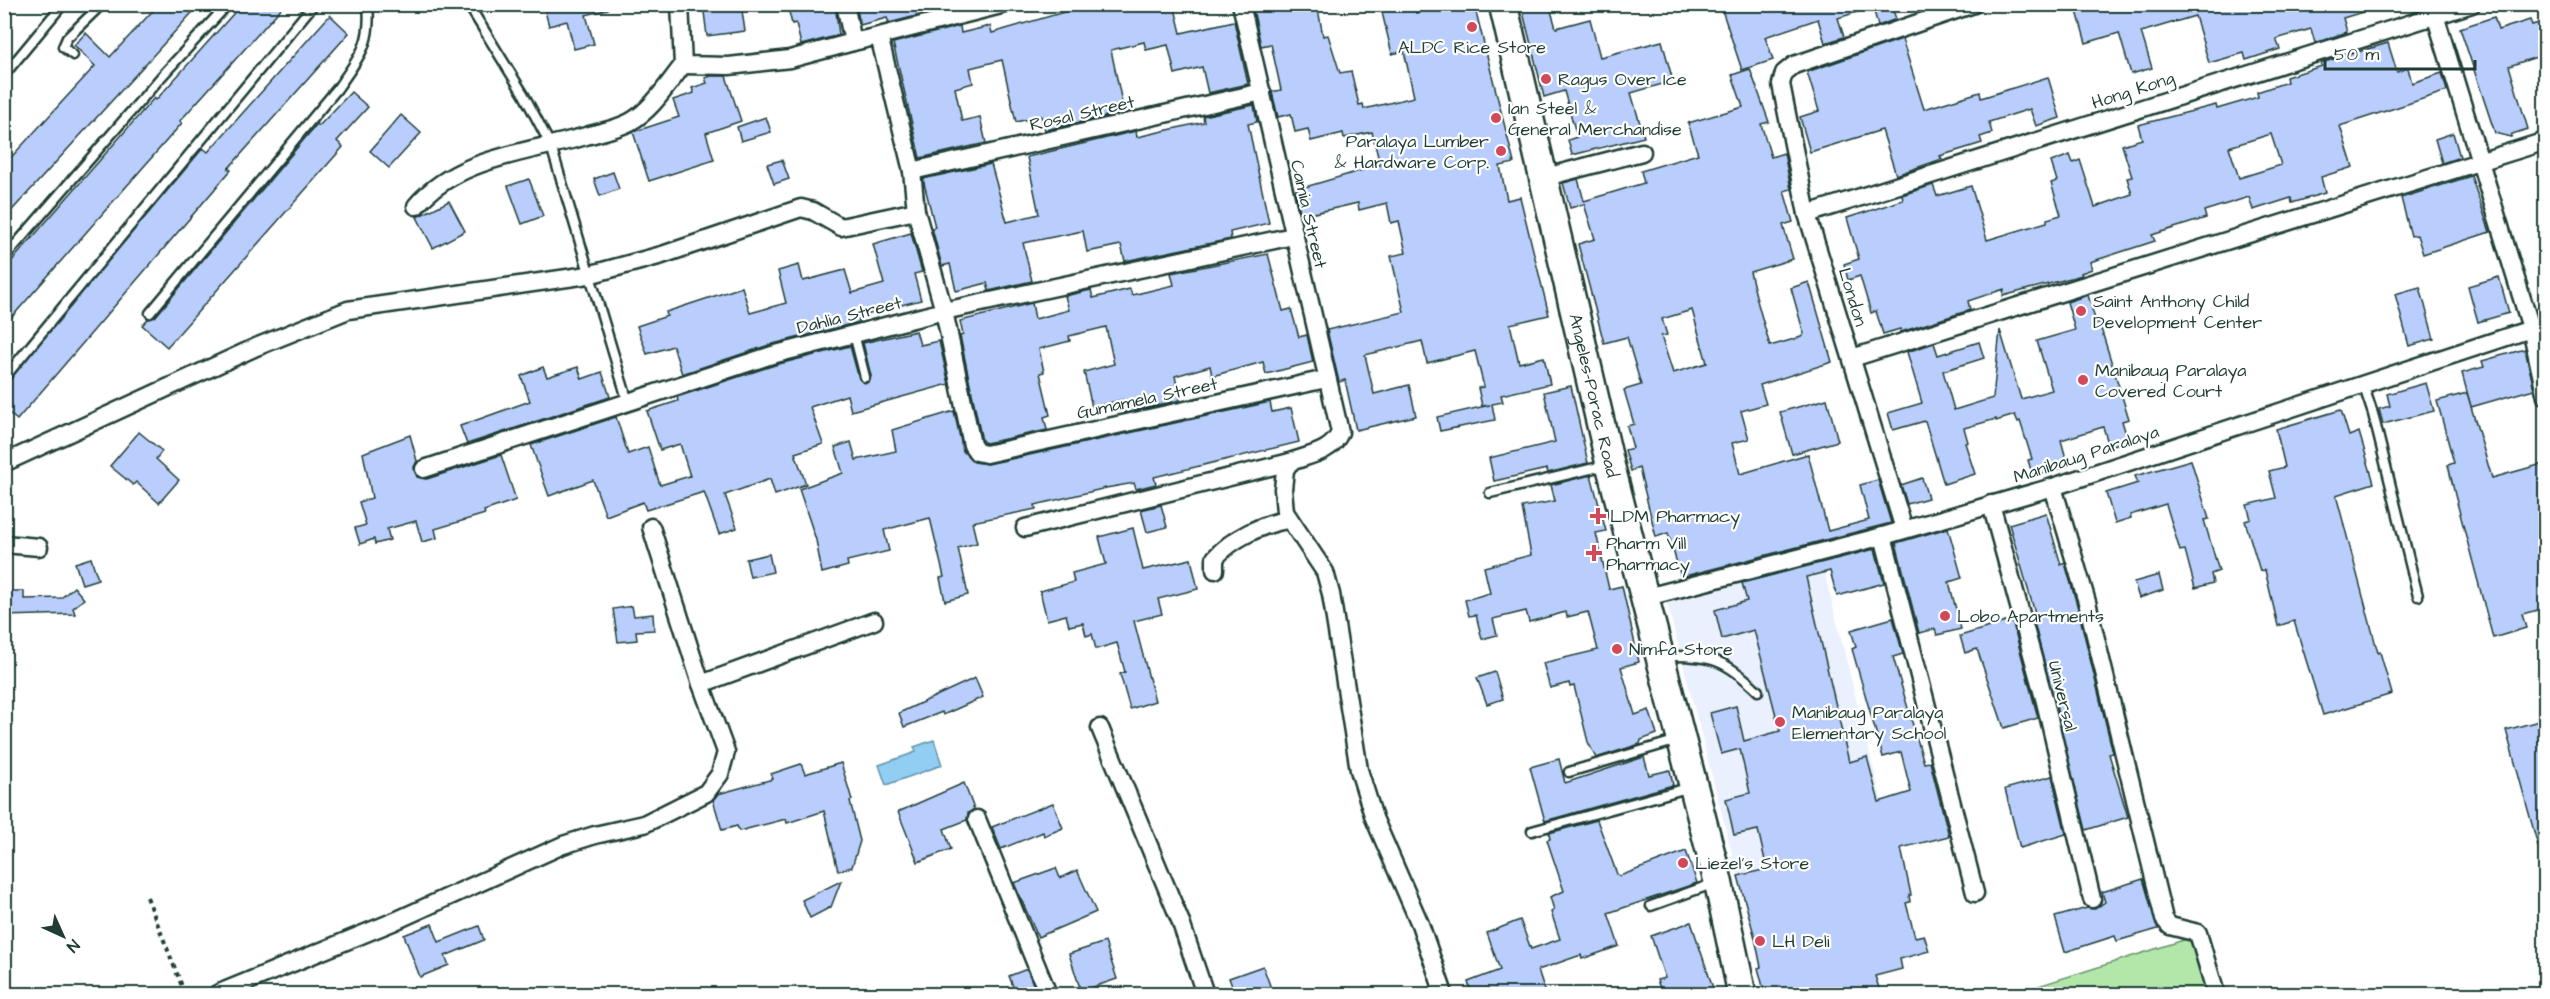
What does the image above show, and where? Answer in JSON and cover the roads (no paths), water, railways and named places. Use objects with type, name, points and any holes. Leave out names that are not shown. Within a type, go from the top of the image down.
[{"type":"main road","name":"Angeles-Porac Road","points":[[1503,4],[1610,464],[1647,597],[1718,881],[1742,994]]},
{"type":"street","points":[[416,206],[430,190],[473,165],[551,146],[630,122],[649,107],[683,65],[680,4]]},
{"type":"street","points":[[845,4],[853,42]]},
{"type":"street","points":[[683,65],[729,66],[790,58],[1005,4]]},
{"type":"street","name":"Camia Street","points":[[1241,4],[1326,380],[1340,432],[1336,442],[1328,448],[1290,462]]},
{"type":"street","points":[[1924,12],[1974,4]]},
{"type":"street","name":"Hong Kong","points":[[1807,214],[2433,9],[2472,4]]},
{"type":"street","points":[[2433,9],[2480,161],[2538,326],[2546,397]]},
{"type":"street","name":"London","points":[[1904,529],[1807,214],[1781,84],[1784,73],[1794,65],[1924,12]]},
{"type":"street","points":[[879,36],[912,171],[916,211],[944,311]]},
{"type":"street","name":"Rosal Street","points":[[912,171],[1262,92]]},
{"type":"street","points":[[1852,358],[2546,141]]},
{"type":"street","points":[[1542,178],[1642,152]]},
{"type":"street","points":[[4,463],[256,347],[348,310],[588,274],[662,255],[801,208],[813,211],[841,227],[916,211]]},
{"type":"street","name":"Dahlia Street","points":[[424,469],[772,356],[854,334],[944,311],[1293,236]]},
{"type":"street","name":"Gumamela Street","points":[[944,311],[972,445],[977,452],[986,454],[1326,380]]},
{"type":"street","name":"Manibaug Paralaya","points":[[1647,597],[1883,536],[2053,487],[2538,326]]},
{"type":"street","points":[[1290,462],[1286,470],[1283,489],[1288,520],[1325,572],[1331,594],[1359,770],[1374,818],[1420,924],[1444,994]]},
{"type":"street","points":[[1025,528],[1290,462]]},
{"type":"street","points":[[2053,487],[2087,602],[2164,919],[2170,926],[2198,933],[2216,994]]},
{"type":"street","name":"Universal","points":[[1990,504],[2045,702],[2092,899]]},
{"type":"street","points":[[1215,570],[1215,558],[1227,546],[1271,524],[1288,520]]},
{"type":"street","points":[[217,994],[405,916],[563,845],[644,824],[706,793],[720,774],[726,752],[701,684],[651,527]]},
{"type":"street","points":[[1883,536],[1975,893]]},
{"type":"street","points":[[4,544],[39,547]]},
{"type":"street","points":[[701,684],[874,621]]},
{"type":"street","points":[[1100,728],[1180,920],[1205,994]]},
{"type":"street","points":[[977,819],[1048,994]]},
{"type":"lane","points":[[4,75],[63,4]]},
{"type":"lane","points":[[73,55],[63,47],[67,38],[102,4]]},
{"type":"lane","points":[[4,258],[161,77],[228,4]]},
{"type":"lane","points":[[4,378],[314,4]]},
{"type":"lane","points":[[150,313],[338,89],[362,53],[370,28],[368,4]]},
{"type":"lane","points":[[468,4],[524,95],[551,146],[628,402]]},
{"type":"lane","points":[[854,334],[865,377]]},
{"type":"lane","points":[[2363,384],[2373,414],[2418,596]]},
{"type":"lane","points":[[1490,493],[1610,464]]},
{"type":"lane","points":[[1660,656],[1687,656],[1718,660],[1736,669],[1758,691]]},
{"type":"lane","points":[[1569,772],[1682,739]]},
{"type":"lane","points":[[1532,831],[1694,787]]},
{"type":"lane","points":[[1651,906],[1718,881]]},
{"type":"water","points":[[934,740],[942,765],[886,785],[879,765],[916,752],[914,747]]},
{"type":"place","name":"ALDC Rice Store","points":[[1472,27]]},
{"type":"place","name":"Ragus Over Ice","points":[[1546,79]]},
{"type":"place","name":"Ian Steel & General Merchandise","points":[[1496,118]]},
{"type":"place","name":"Paralaya Lumber & Hardware Corp.","points":[[1501,151]]},
{"type":"place","name":"Saint Anthony Child Development Center","points":[[2081,311]]},
{"type":"place","name":"Manibaug Paralaya Covered Court","points":[[2083,380]]},
{"type":"place","name":"LDM Pharmacy","points":[[1598,516]]},
{"type":"place","name":"Pharm Vill Pharmacy","points":[[1594,553]]},
{"type":"place","name":"Lobo Apartments","points":[[1945,616]]},
{"type":"place","name":"Nimfa Store","points":[[1617,649]]},
{"type":"place","name":"Manibaug Paralaya Elementary School","points":[[1780,722]]},
{"type":"place","name":"Liezel's Store","points":[[1683,863]]},
{"type":"place","name":"LH Deli","points":[[1760,941]]}]
